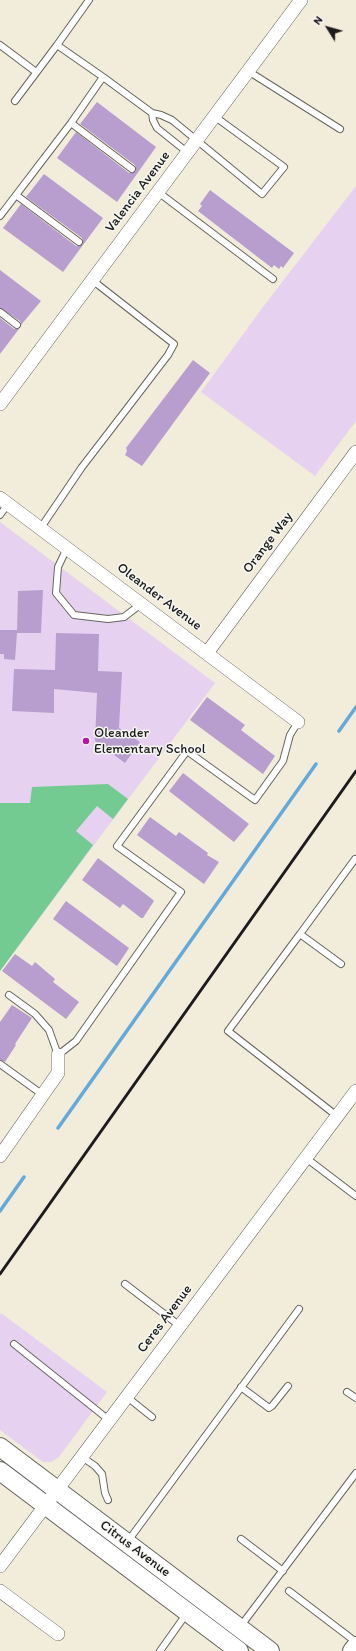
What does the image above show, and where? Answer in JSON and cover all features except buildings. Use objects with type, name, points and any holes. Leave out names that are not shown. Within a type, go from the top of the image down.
[{"type":"main road","name":"Citrus Avenue","points":[[0,1447],[270,1651]]},
{"type":"main road","name":"Citrus Avenue","points":[[0,1471],[240,1651]]},
{"type":"main road","points":[[352,1651],[356,1646]]},
{"type":"street","name":"Valencia Avenue","points":[[0,404],[300,0]]},
{"type":"street","name":"Orange Way","points":[[207,653],[356,452]]},
{"type":"street","name":"Oleander Avenue","points":[[3,506],[67,548],[298,722]]},
{"type":"street","points":[[3,1148],[58,1073],[58,1055]]},
{"type":"street","name":"Ceres Avenue","points":[[0,1566],[356,1091]]},
{"type":"street","points":[[0,1591],[58,1634]]},
{"type":"lane","points":[[15,101],[89,0]]},
{"type":"lane","points":[[57,44],[152,113],[172,120],[262,194],[284,167],[214,116]]},
{"type":"lane","points":[[0,46],[36,72]]},
{"type":"lane","points":[[248,71],[340,129]]},
{"type":"lane","points":[[0,216],[71,123],[103,77]]},
{"type":"lane","points":[[152,113],[156,128],[188,152]]},
{"type":"lane","points":[[71,123],[132,169]]},
{"type":"lane","points":[[158,192],[273,278]]},
{"type":"lane","points":[[16,195],[79,242]]},
{"type":"lane","points":[[40,529],[82,467],[142,389],[174,344],[92,280]]},
{"type":"lane","points":[[0,312],[17,325]]},
{"type":"lane","points":[[67,548],[58,567],[56,593],[74,615],[108,619],[124,617],[141,604]]},
{"type":"lane","points":[[9,995],[35,1014],[49,1030],[58,1055],[76,1041],[181,892],[117,846],[187,751],[255,800],[284,761],[290,735],[298,722]]},
{"type":"lane","points":[[338,1116],[228,1031],[355,859],[356,860]]},
{"type":"lane","points":[[300,934],[341,964]]},
{"type":"lane","points":[[0,1064],[43,1095]]},
{"type":"lane","points":[[306,1158],[356,1196]]},
{"type":"lane","points":[[125,1284],[180,1326]]},
{"type":"lane","points":[[127,1542],[299,1309]]},
{"type":"lane","points":[[14,1344],[109,1420]]},
{"type":"lane","points":[[241,1387],[269,1408],[288,1386]]},
{"type":"lane","points":[[347,1392],[356,1398]]},
{"type":"lane","points":[[127,1397],[152,1417]]},
{"type":"lane","points":[[82,1457],[95,1466],[102,1474],[105,1493],[108,1500]]},
{"type":"lane","points":[[240,1627],[356,1473]]},
{"type":"lane","points":[[241,1539],[283,1571]]},
{"type":"lane","points":[[289,1591],[356,1642]]},
{"type":"lane","points":[[160,1651],[188,1612]]},
{"type":"shaded area","points":[[356,186],[356,421],[315,476],[201,392],[263,307]]},
{"type":"shaded area","name":"Oleander Elementary School","points":[[0,522],[215,683],[0,971]]},
{"type":"shaded area","points":[[1,1313],[107,1392],[59,1457],[51,1462],[43,1462],[0,1430]]},
{"type":"green space","points":[[108,784],[128,799],[113,819],[97,806],[76,831],[93,845],[0,971],[0,803],[30,803],[32,787]]},
{"type":"waterway","points":[[339,731],[356,707]]},
{"type":"waterway","points":[[58,1128],[316,764]]},
{"type":"waterway","points":[[0,1211],[24,1177]]},
{"type":"railway","points":[[0,1274],[356,771]]},
{"type":"place","name":"Oleander Elementary School","points":[[86,741]]}]
